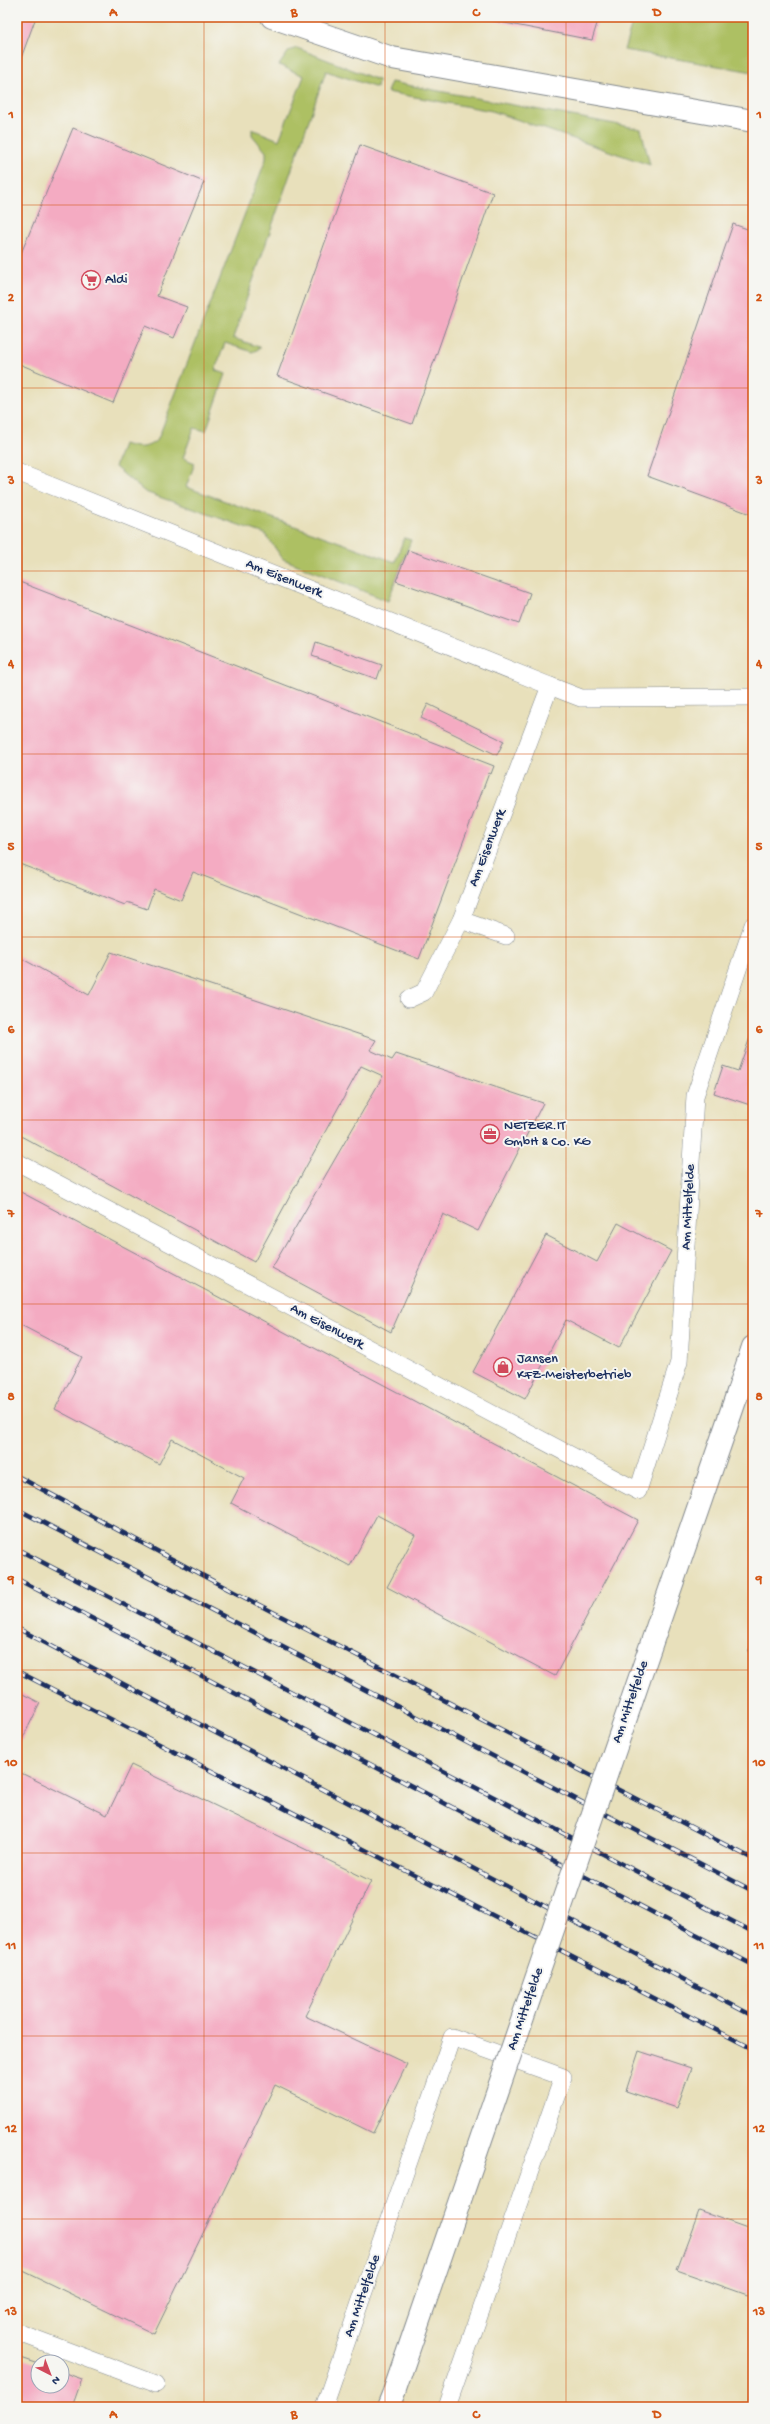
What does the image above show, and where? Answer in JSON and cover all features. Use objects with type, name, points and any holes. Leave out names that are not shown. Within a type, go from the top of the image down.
[{"type":"street","points":[[272,17],[392,58],[753,121]]},
{"type":"street","name":"Am Mittelfelde","points":[[391,2400],[753,1347]]},
{"type":"lane","name":"Am Eisenwerk","points":[[17,472],[580,698],[753,697]]},
{"type":"lane","name":"Am Eisenwerk","points":[[409,999],[424,992],[461,920],[550,686]]},
{"type":"lane","points":[[461,920],[506,936]]},
{"type":"lane","name":"Am Mittelfelde","points":[[638,1491],[679,1362],[690,1094],[753,926]]},
{"type":"lane","name":"Am Eisenwerk","points":[[17,1162],[638,1491]]},
{"type":"lane","name":"Am Mittelfelde","points":[[324,2407],[452,2037],[562,2077],[447,2407]]},
{"type":"lane","points":[[17,2332],[156,2384]]},
{"type":"green space","points":[[634,17],[753,17],[753,72],[624,50]]},
{"type":"green space","points":[[297,48],[378,80],[377,88],[326,71],[233,338],[259,347],[259,349],[252,352],[225,343],[215,370],[226,374],[206,431],[194,428],[183,458],[195,463],[186,487],[395,562],[404,538],[411,540],[388,601],[283,559],[265,534],[145,492],[115,467],[123,444],[142,447],[154,443],[158,439],[266,159],[266,152],[252,135],[252,129],[279,140],[304,76],[279,65],[289,51]]},
{"type":"green space","points":[[391,82],[641,129],[650,165],[492,111],[387,92]]},
{"type":"building","points":[[17,17],[36,17],[17,69]]},
{"type":"building","points":[[474,17],[599,17],[592,40]]},
{"type":"building","name":"Aldi","points":[[73,128],[204,182],[157,296],[187,307],[174,338],[145,326],[113,403],[17,363],[17,263]]},
{"type":"building","points":[[360,145],[493,193],[412,424],[277,376]]},
{"type":"building","points":[[733,224],[753,231],[753,515],[647,476]]},
{"type":"building","points":[[408,550],[530,593],[519,624],[396,581]]},
{"type":"building","points":[[17,581],[494,766],[491,774],[489,773],[419,959],[193,872],[181,900],[154,889],[147,909],[127,902],[125,905],[17,863]]},
{"type":"building","points":[[316,642],[382,665],[377,679],[312,656]]},
{"type":"building","points":[[428,704],[504,741],[497,755],[421,718]]},
{"type":"building","points":[[111,952],[376,1040],[370,1050],[392,1060],[396,1054],[543,1103],[478,1231],[443,1214],[391,1332],[272,1268],[383,1076],[361,1066],[254,1262],[17,1134],[17,956],[89,995]]},
{"type":"building","points":[[753,1029],[753,1106],[714,1093],[723,1066],[738,1071]]},
{"type":"building","points":[[17,1190],[638,1520],[555,1676],[387,1587],[415,1535],[377,1515],[350,1566],[231,1503],[244,1478],[172,1439],[159,1464],[55,1409],[82,1357],[17,1323]]},
{"type":"building","points":[[618,1223],[671,1251],[619,1348],[566,1320],[525,1399],[473,1372],[546,1235],[597,1262]]},
{"type":"building","points":[[753,1640],[753,1654],[748,1652]]},
{"type":"building","points":[[17,1691],[40,1703],[17,1750]]},
{"type":"building","points":[[131,1765],[371,1881],[305,2016],[407,2064],[373,2133],[275,2085],[154,2334],[17,2268],[17,1771],[107,1815]]},
{"type":"building","points":[[639,2051],[691,2068],[677,2108],[626,2091]]},
{"type":"building","points":[[699,2211],[753,2230],[753,2297],[677,2270]]},
{"type":"building","points":[[17,2357],[30,2361],[30,2394],[70,2394],[70,2375],[82,2379],[72,2407],[17,2407]]},
{"type":"building","points":[[753,2389],[753,2407],[747,2407]]},
{"type":"railway","points":[[17,1476],[228,1589],[753,1859]]},
{"type":"railway","points":[[17,1509],[753,1891]]},
{"type":"railway","points":[[17,1549],[753,1932]]},
{"type":"railway","points":[[17,1579],[753,1965]]},
{"type":"railway","points":[[17,1628],[753,2016]]},
{"type":"railway","points":[[17,1671],[753,2049]]},
{"type":"place","name":"Aldi","points":[[91,280]]},
{"type":"place","name":"NETZER.IT GmbH & Co. KG","points":[[490,1134]]},
{"type":"place","name":"Jansen KFZ-Meisterbetrieb","points":[[503,1367]]}]
